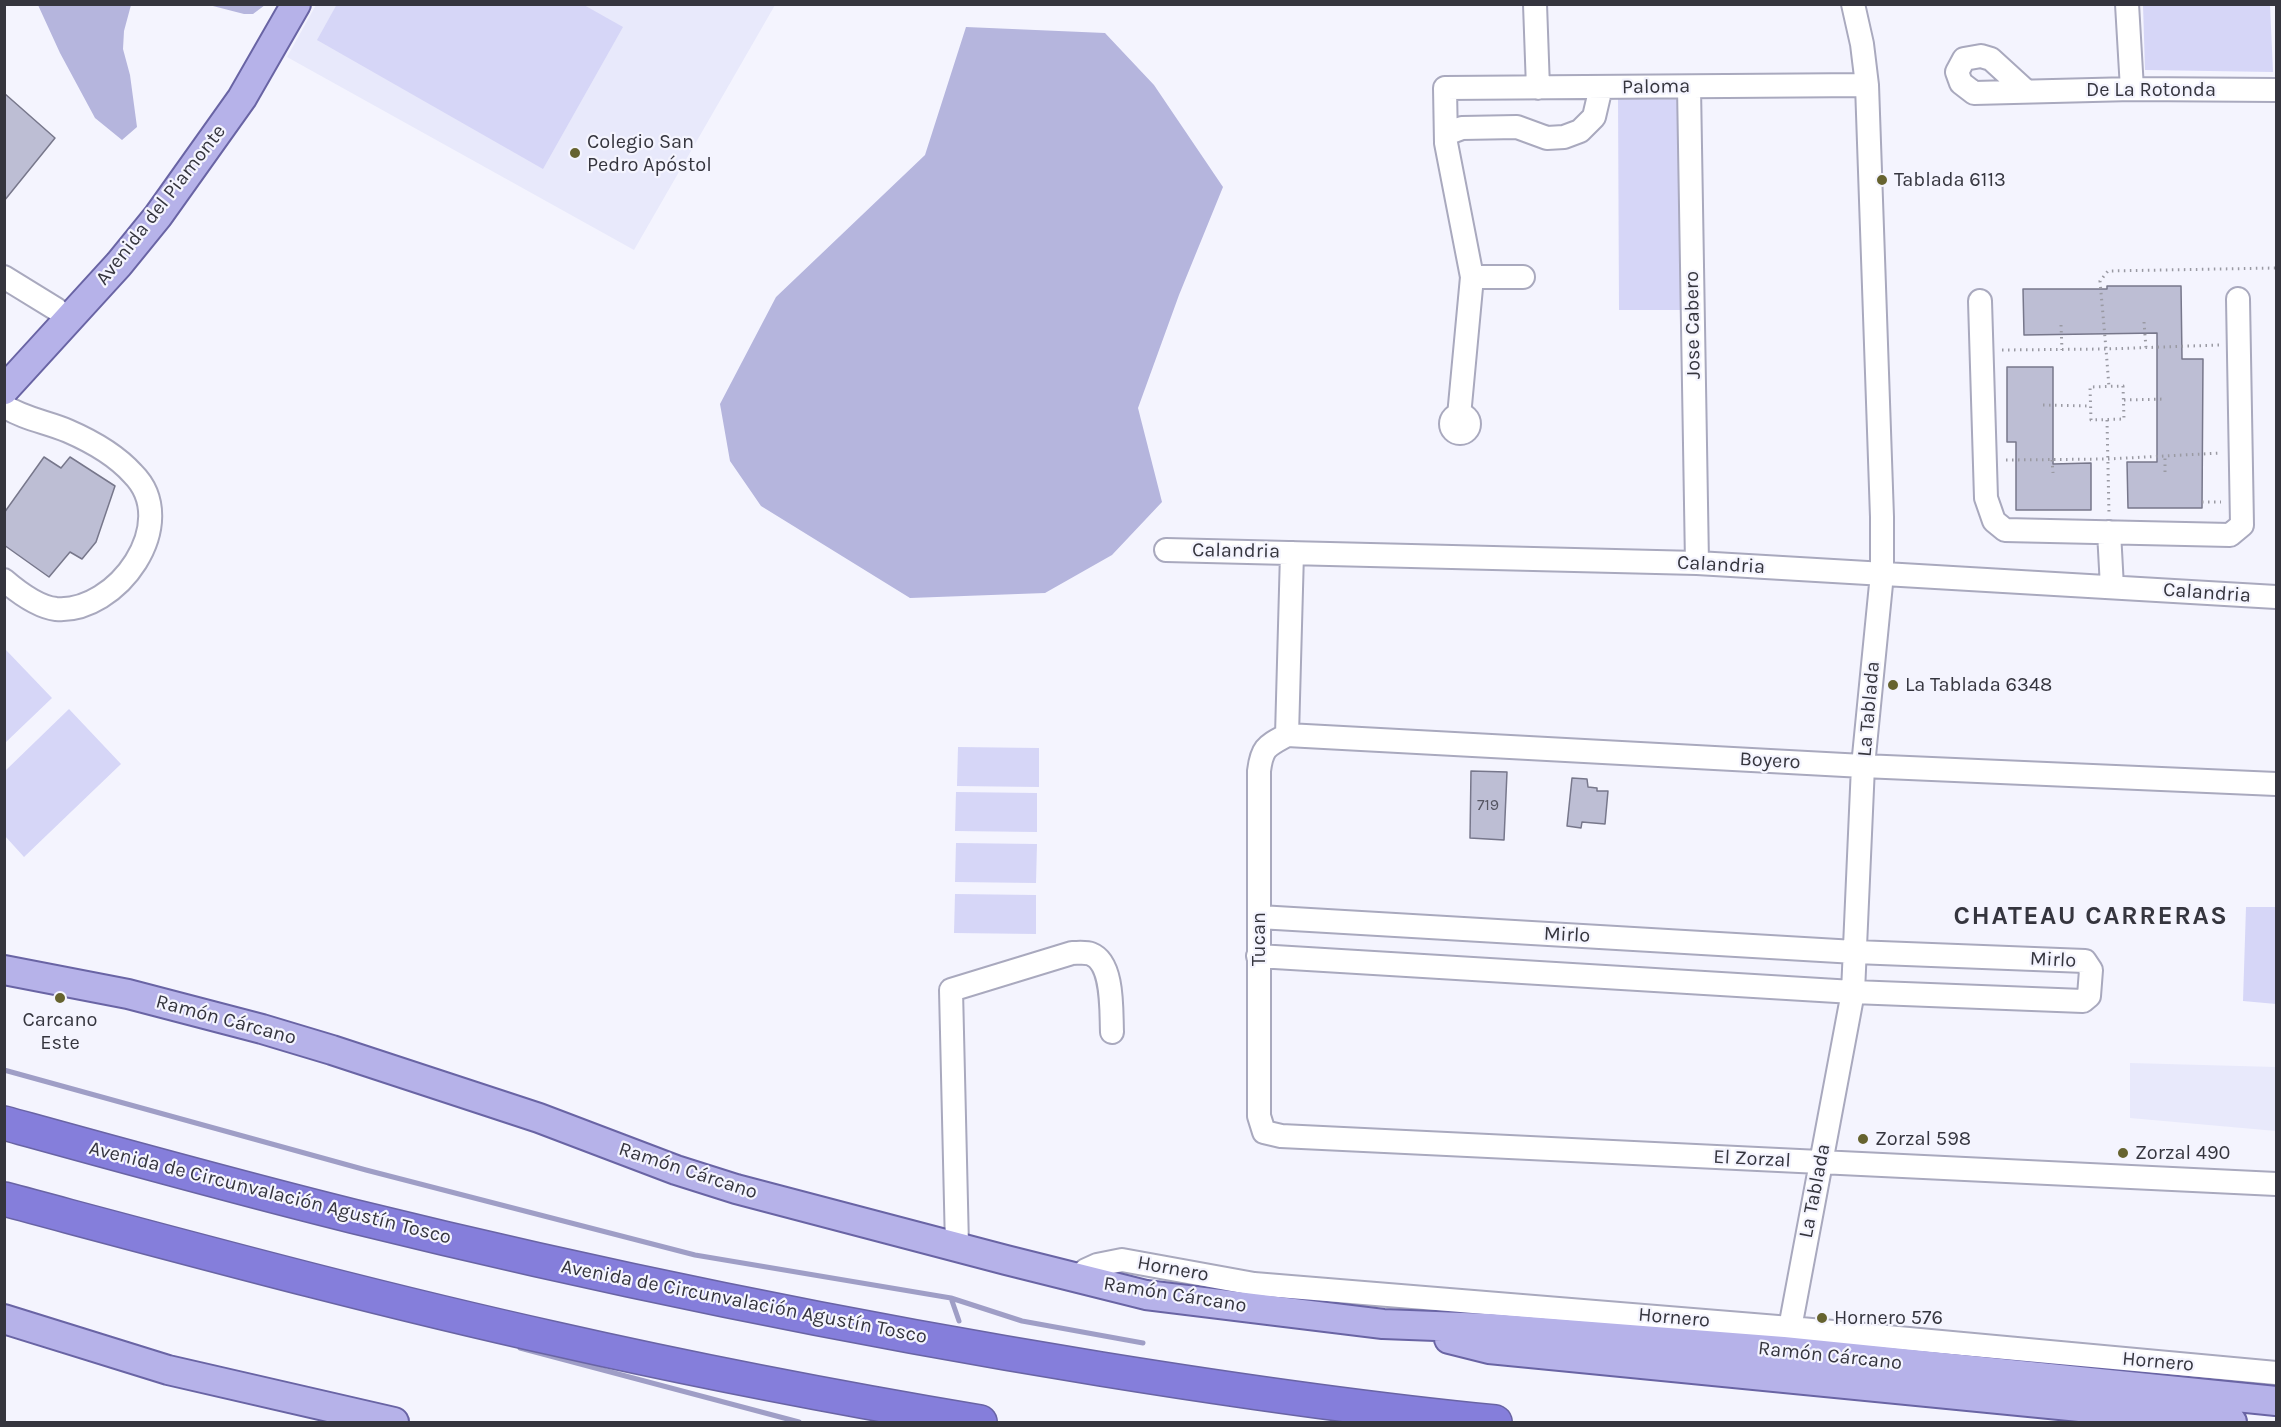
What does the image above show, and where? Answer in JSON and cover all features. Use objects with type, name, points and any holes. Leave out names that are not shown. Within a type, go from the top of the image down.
[{"type":"highway","name":"Avenida de Circunvalación Agustín Tosco","points":[[4,1123],[361,1218],[759,1308],[906,1336],[1167,1379],[1495,1422]]},
{"type":"highway","points":[[4,1199],[335,1287],[555,1339],[752,1381],[980,1422]]},
{"type":"main road","name":"Avenida del Piamonte","points":[[4,365],[123,236],[185,155],[233,82],[276,4]]},
{"type":"main road","name":"Avenida del Piamonte","points":[[4,390],[119,264],[158,216],[242,98],[296,4]]},
{"type":"main road","name":"Ramón Cárcano","points":[[4,970],[128,994],[312,1044],[539,1118],[676,1170],[736,1189],[1146,1294],[1383,1324],[1488,1328],[1783,1351],[2277,1401]]},
{"type":"main road","points":[[4,1319],[168,1370],[332,1416],[394,1422]]},
{"type":"main road","name":"Ramón Cárcano","points":[[1383,1324],[1489,1348],[2232,1422]]},
{"type":"street","points":[[1535,4],[1538,88]]},
{"type":"street","name":"La Tablada","points":[[1790,1328],[1853,992],[1863,765],[1882,574],[1867,85],[1862,44],[1853,4]]},
{"type":"street","points":[[2127,4],[2132,89]]},
{"type":"street","name":"Paloma","points":[[1446,135],[1445,88],[1867,85]]},
{"type":"street","points":[[1459,416],[1472,277],[1446,135],[1462,128],[1517,127],[1547,138],[1564,138],[1580,131],[1594,117],[1601,87]]},
{"type":"street","name":"Jose Cabero","points":[[1689,87],[1697,564]]},
{"type":"street","points":[[1579,88],[1580,114],[1585,124]]},
{"type":"street","name":"De La Rotonda","points":[[2026,92],[2132,89],[2277,90]]},
{"type":"street","points":[[4,277],[56,309]]},
{"type":"street","points":[[1472,277],[1523,277]]},
{"type":"street","points":[[1980,301],[1986,498],[1994,521],[2005,530],[2230,535],[2242,525],[2238,299]]},
{"type":"street","points":[[4,406],[17,414],[67,430],[96,444],[133,473],[150,500],[152,516],[149,535],[127,576],[88,603],[71,609],[54,609],[34,602],[4,580]]},
{"type":"street","points":[[2109,532],[2112,587]]},
{"type":"street","name":"Calandria","points":[[1166,550],[1697,564],[2277,597]]},
{"type":"street","points":[[1287,735],[1292,553]]},
{"type":"street","name":"Tucan","points":[[1264,1132],[1259,1116],[1259,771],[1261,755],[1266,746],[1287,735]]},
{"type":"street","name":"Boyero","points":[[1287,735],[2277,784]]},
{"type":"street","name":"Mirlo","points":[[1258,956],[1853,992],[2084,1001],[2089,996],[2091,970],[2085,961],[1856,952],[1259,917]]},
{"type":"street","points":[[957,1246],[951,990],[1072,953],[1090,953],[1103,963],[1110,987],[1112,1032]]},
{"type":"street","name":"El Zorzal","points":[[1264,1132],[1281,1136],[2277,1184]]},
{"type":"street","name":"Hornero","points":[[1077,1278],[1086,1270],[1097,1265],[1122,1260],[1254,1284],[1790,1328],[2277,1373]]},
{"type":"path","points":[[2109,387],[2100,281],[2108,271],[2277,268]]},
{"type":"path","points":[[2144,322],[2146,348]]},
{"type":"path","points":[[2061,325],[2062,350]]},
{"type":"path","points":[[2002,361],[2002,350],[2106,350],[2224,345]]},
{"type":"path","points":[[2123,386],[2124,419],[2091,420],[2090,387],[2109,387],[2123,386]]},
{"type":"path","points":[[2124,400],[2166,399]]},
{"type":"path","points":[[2043,405],[2091,406]]},
{"type":"path","points":[[2108,420],[2109,532]]},
{"type":"path","points":[[2004,460],[2108,459],[2226,453]]},
{"type":"path","points":[[2165,456],[2165,472]]},
{"type":"path","points":[[2052,460],[2053,473]]},
{"type":"path","points":[[2202,502],[2227,502]]},
{"type":"shaded area","points":[[337,4],[584,5],[623,27],[543,169],[317,40]]},
{"type":"shaded area","points":[[38,5],[131,5],[124,31],[123,49],[130,75],[137,127],[122,140],[95,118],[60,53]]},
{"type":"shaded area","points":[[209,5],[265,5],[253,14],[244,14]]},
{"type":"shaded area","name":"Colegio San Pedro Apóstol","points":[[316,5],[775,5],[634,250],[287,57]]},
{"type":"shaded area","points":[[2143,5],[2270,5],[2273,72],[2145,70]]},
{"type":"shaded area","points":[[966,27],[1105,33],[1154,85],[1223,187],[1179,295],[1138,408],[1162,502],[1112,555],[1045,593],[910,598],[761,506],[730,461],[720,404],[776,297],[925,155]]},
{"type":"shaded area","points":[[1618,97],[1684,97],[1685,310],[1619,310]]},
{"type":"shaded area","points":[[6,650],[52,698],[5,743],[4,651]]},
{"type":"shaded area","points":[[69,709],[121,764],[24,857],[5,836],[5,771]]},
{"type":"shaded area","points":[[958,747],[1039,748],[1039,787],[957,786]]},
{"type":"shaded area","points":[[956,792],[1037,793],[1037,832],[955,831]]},
{"type":"shaded area","points":[[956,843],[1037,844],[1036,883],[955,882]]},
{"type":"shaded area","points":[[955,894],[1036,895],[1036,934],[954,933]]},
{"type":"shaded area","points":[[2246,907],[2276,907],[2276,1004],[2243,1001]]},
{"type":"shaded area","points":[[2130,1063],[2276,1067],[2276,1131],[2130,1118]]},
{"type":"building","points":[[4,93],[55,138],[4,201]]},
{"type":"building","points":[[2107,286],[2181,286],[2182,359],[2203,359],[2202,508],[2128,508],[2127,462],[2157,462],[2157,333],[2024,335],[2023,289],[2107,289]]},
{"type":"building","points":[[2007,367],[2053,367],[2053,464],[2091,463],[2091,510],[2016,510],[2016,442],[2007,442]]},
{"type":"building","points":[[44,457],[61,468],[70,457],[115,486],[96,542],[82,559],[70,552],[49,577],[4,545],[4,513]]},
{"type":"building","points":[[1471,771],[1507,772],[1504,840],[1470,838]]},
{"type":"building","points":[[1572,778],[1587,779],[1588,787],[1597,788],[1597,791],[1608,791],[1605,824],[1582,822],[1581,828],[1567,826]]},
{"type":"waterway","points":[[4,1070],[366,1170],[695,1255],[951,1298],[1022,1321],[1143,1343]]},
{"type":"waterway","points":[[951,1298],[959,1321]]},
{"type":"waterway","points":[[520,1348],[799,1422]]},
{"type":"place","name":"Colegio San Pedro Apóstol","points":[[575,153]]},
{"type":"place","name":"Tablada 6113","points":[[1882,180]]},
{"type":"place","name":"La Tablada 6348","points":[[1893,685]]},
{"type":"place","name":"Carcano Este","points":[[60,998]]},
{"type":"place","name":"Zorzal 598","points":[[1863,1139]]},
{"type":"place","name":"Zorzal 490","points":[[2123,1153]]},
{"type":"place","name":"Hornero 576","points":[[1822,1318]]},
{"type":"district","name":"CHATEAU CARRERAS","points":[[2091,917]]}]
